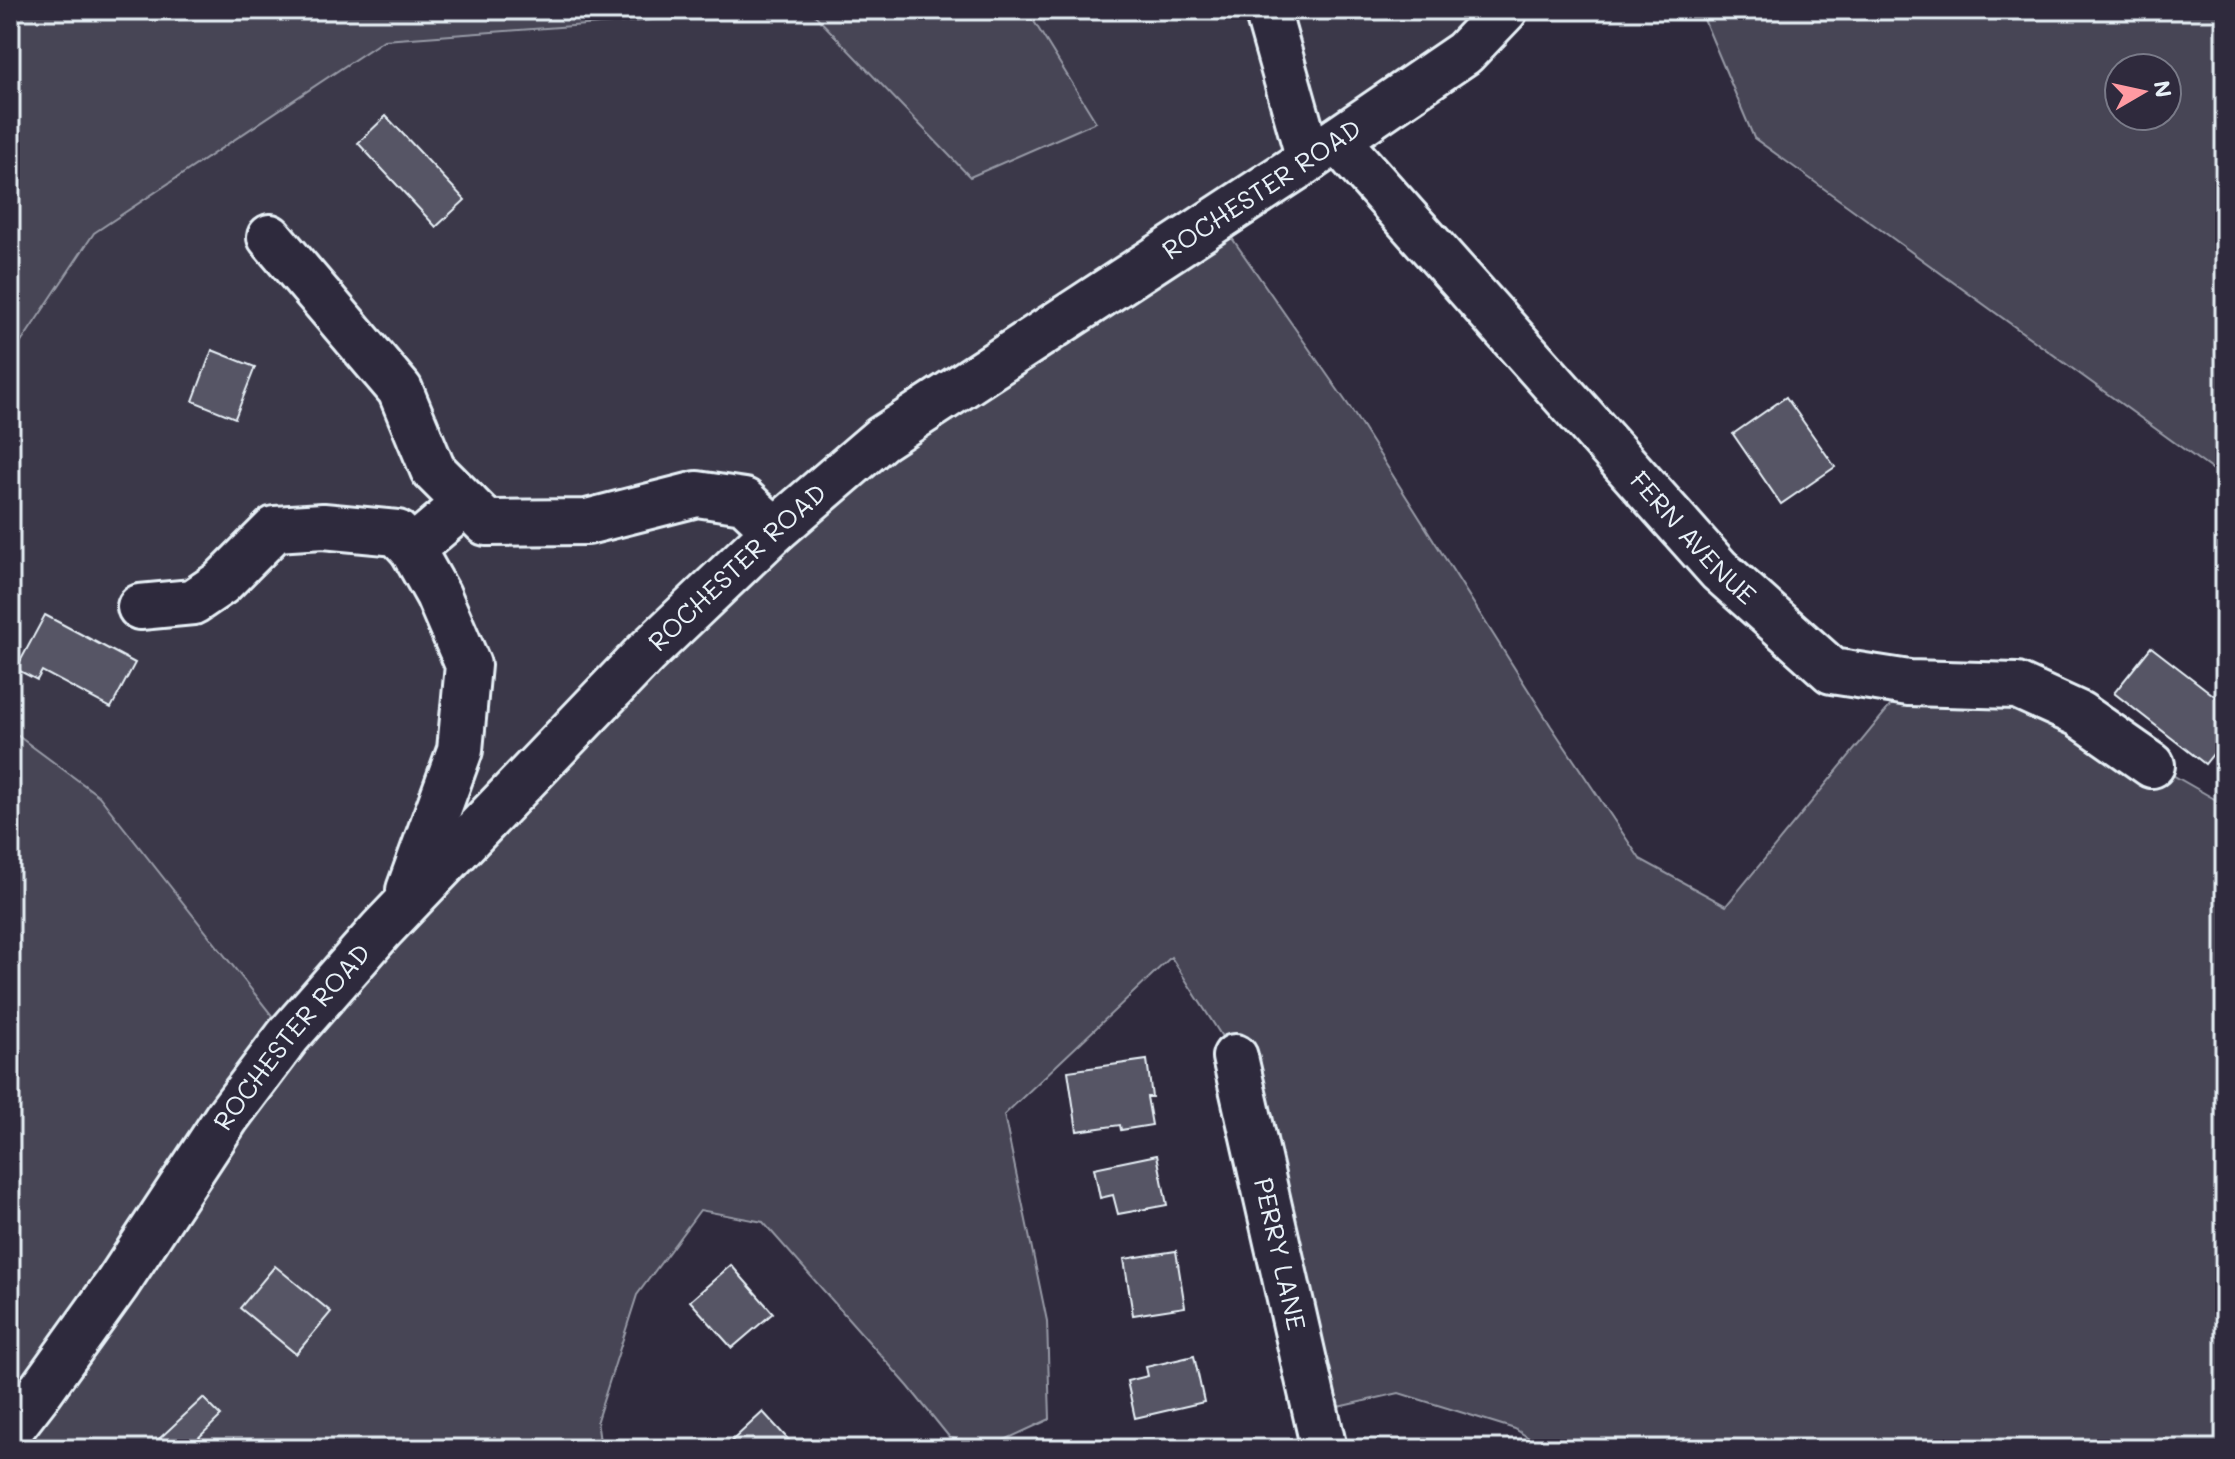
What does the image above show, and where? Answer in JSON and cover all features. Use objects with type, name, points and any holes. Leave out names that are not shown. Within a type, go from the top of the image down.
[{"type":"street","points":[[1267,10],[1323,149]]},
{"type":"street","name":"ROCHESTER ROAD","points":[[10,1430],[117,1284],[227,1117],[288,1036],[403,908],[645,654],[775,530],[881,439],[1464,53],[1505,10]]},
{"type":"street","name":"FERN AVENUE","points":[[1323,149],[1719,570],[1832,671],[1909,683],[2017,686],[2079,714],[2152,765]]},
{"type":"street","points":[[270,237],[400,390],[433,470],[486,523],[587,522],[697,494],[744,501],[775,530]]},
{"type":"street","points":[[412,549],[466,503]]},
{"type":"street","points":[[140,607],[193,602],[221,583],[275,529],[323,526],[397,533],[412,549],[438,595],[468,665],[460,750],[403,908]]},
{"type":"street","name":"PERRY LANE","points":[[1235,1057],[1324,1449]]},
{"type":"shaded area","points":[[10,10],[786,10],[384,40],[94,233],[10,359]]},
{"type":"shaded area","points":[[810,10],[970,177],[1095,121],[1027,10],[1505,10],[1309,159],[288,1036],[99,796],[10,730],[10,359],[94,233],[384,40]]},
{"type":"shaded area","points":[[810,10],[1027,10],[1096,122],[970,177]]},
{"type":"shaded area","points":[[1700,10],[2225,10],[2225,479],[1754,138]]},
{"type":"shaded area","points":[[1218,218],[1349,406],[1551,726],[1640,859],[1726,906],[1909,683],[2017,686],[2225,805],[2225,1449],[1546,1449],[1515,1429],[1399,1393],[1316,1412],[1235,1057],[1171,957],[1004,1115],[1047,1321],[1050,1419],[994,1445],[950,1438],[763,1222],[700,1210],[637,1295],[597,1420],[601,1449],[10,1449],[10,730],[99,796],[288,1036],[775,530]]},
{"type":"building","points":[[386,116],[465,200],[436,227],[358,143]]},
{"type":"building","points":[[212,350],[255,367],[235,418],[193,401]]},
{"type":"building","points":[[1786,397],[1835,467],[1781,504],[1733,434]]},
{"type":"building","points":[[45,615],[135,663],[111,708],[42,671],[37,680],[16,669]]},
{"type":"building","points":[[2151,647],[2225,704],[2225,739],[2205,764],[2114,693]]},
{"type":"building","points":[[1147,1060],[1152,1097],[1147,1097],[1152,1125],[1121,1130],[1120,1125],[1077,1131],[1068,1071]]},
{"type":"building","points":[[1157,1155],[1167,1205],[1118,1214],[1113,1195],[1100,1198],[1094,1168]]},
{"type":"building","points":[[1176,1251],[1185,1307],[1133,1315],[1124,1259]]},
{"type":"building","points":[[731,1265],[773,1313],[732,1348],[690,1301]]},
{"type":"building","points":[[275,1266],[331,1312],[296,1354],[240,1308]]},
{"type":"building","points":[[1194,1356],[1204,1402],[1135,1418],[1127,1381],[1148,1376],[1146,1367]]},
{"type":"building","points":[[203,1398],[221,1416],[187,1449],[168,1449],[159,1439]]},
{"type":"building","points":[[763,1412],[797,1449],[723,1449]]},
{"type":"building","points":[[1221,1444],[1222,1449],[1196,1449]]}]
